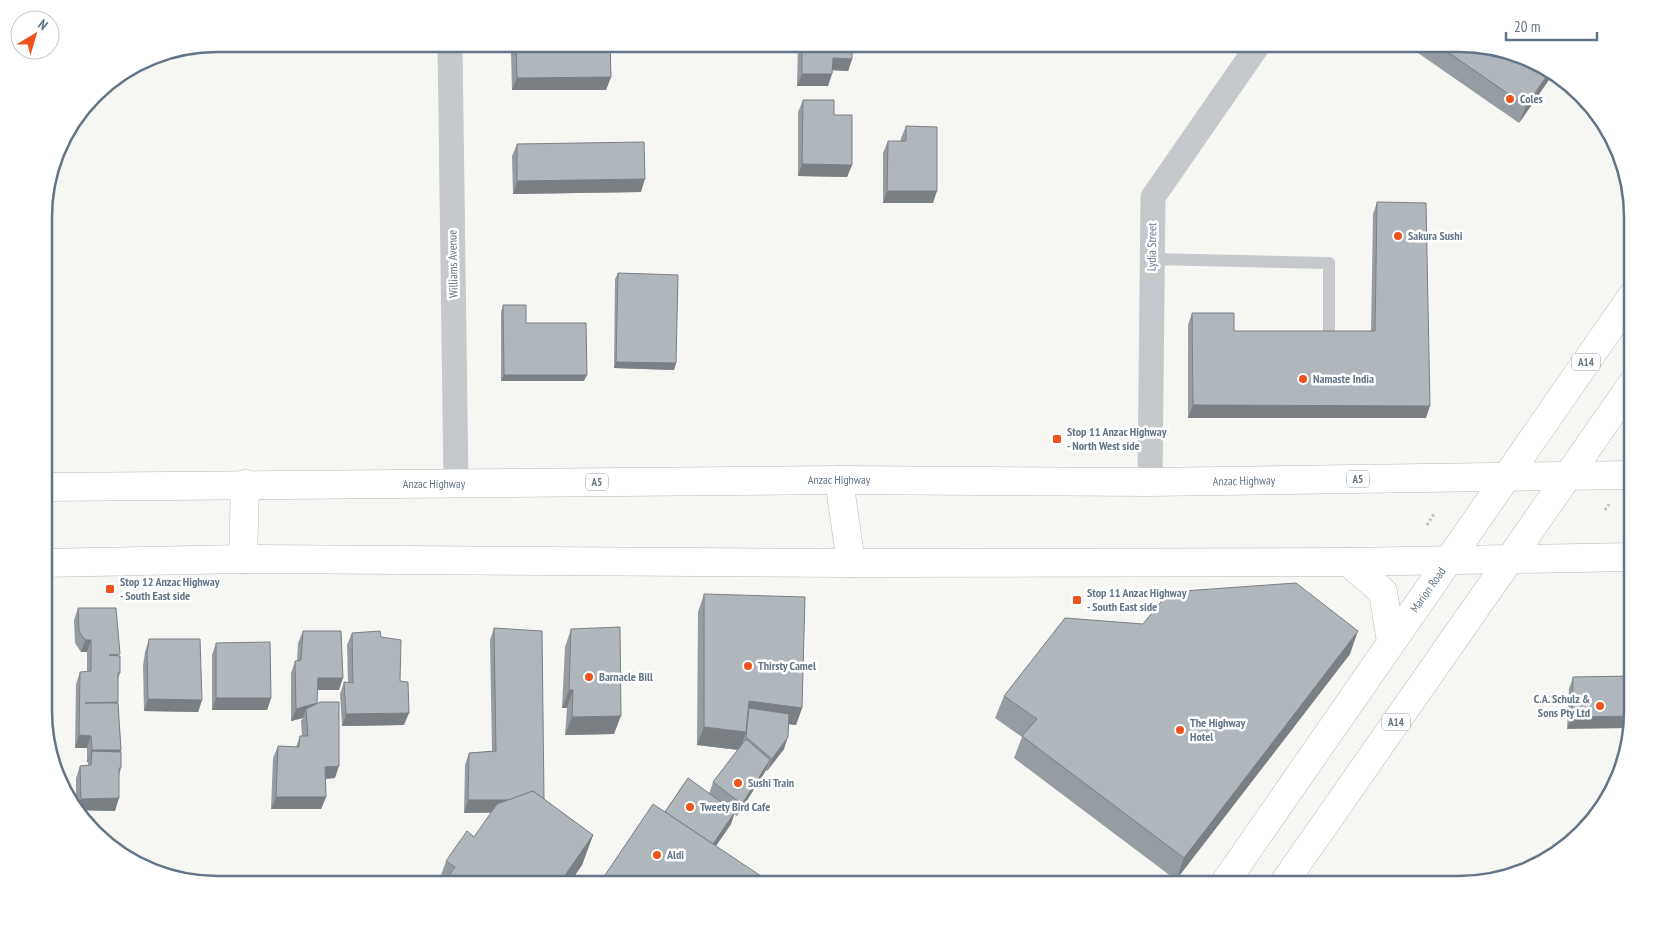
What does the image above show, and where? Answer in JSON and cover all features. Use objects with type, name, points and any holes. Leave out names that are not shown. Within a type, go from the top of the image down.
[{"type":"main road","name":"Marion Road","points":[[1230,875],[1624,307]]},
{"type":"main road","name":"A14","points":[[1289,875],[1624,395]]},
{"type":"main road","name":"Anzac Highway","points":[[52,487],[839,480],[1150,482],[1624,475]]},
{"type":"main road","points":[[839,480],[851,563]]},
{"type":"main road","points":[[243,559],[245,484]]},
{"type":"main road","points":[[52,563],[243,559],[851,563],[1348,562],[1624,558]]},
{"type":"main road","points":[[1348,562],[1383,592],[1391,642]]},
{"type":"street","name":"Lydia Street","points":[[1150,482],[1153,197],[1253,52]]},
{"type":"street","name":"Williams Avenue","points":[[450,53],[456,484]]},
{"type":"lane","points":[[1152,259],[1329,263],[1329,338]]},
{"type":"path","points":[[1427,525],[1434,514]]},
{"type":"building","points":[[852,52],[852,59],[833,58],[832,74],[802,74],[802,53]]},
{"type":"building","points":[[1448,52],[1480,54],[1502,58],[1532,69],[1546,77],[1526,106]]},
{"type":"building","points":[[516,53],[610,53],[611,77],[517,78]]},
{"type":"building","points":[[803,100],[834,100],[834,115],[852,115],[852,165],[802,164]]},
{"type":"building","points":[[906,126],[937,127],[937,191],[887,191],[888,141],[906,141]]},
{"type":"building","points":[[644,142],[645,179],[517,181],[517,144]]},
{"type":"building","points":[[1377,202],[1426,203],[1430,406],[1193,405],[1192,313],[1234,313],[1234,331],[1375,331]]},
{"type":"building","points":[[618,273],[678,275],[676,363],[616,362]]},
{"type":"building","points":[[503,305],[526,305],[526,323],[586,323],[587,375],[504,375]]},
{"type":"building","points":[[1296,583],[1358,631],[1184,858],[1022,736],[1037,719],[1004,696],[1065,618],[1143,624],[1169,592]]},
{"type":"building","name":"Thirsty Camel","points":[[704,594],[805,597],[802,708],[749,701],[746,732],[704,727]]},
{"type":"building","points":[[78,608],[116,608],[120,654],[109,655],[120,656],[118,702],[85,703],[118,703],[121,750],[92,750],[91,736],[79,735],[80,672],[91,671],[91,640],[85,640],[79,631]]},
{"type":"building","name":"Barnacle Bill","points":[[620,627],[621,716],[572,717],[573,690],[569,690],[571,629]]},
{"type":"building","points":[[494,628],[542,631],[544,799],[533,791],[509,800],[468,800],[469,753],[496,751]]},
{"type":"building","points":[[303,631],[341,631],[343,678],[318,678],[317,703],[296,709],[295,661],[301,660]]},
{"type":"building","points":[[380,631],[381,637],[401,640],[400,681],[408,682],[409,713],[346,714],[344,682],[353,683],[352,633]]},
{"type":"building","points":[[149,639],[200,639],[202,700],[148,699],[147,654]]},
{"type":"building","points":[[270,642],[271,698],[216,698],[216,643]]},
{"type":"building","points":[[1624,676],[1624,716],[1572,717],[1573,677]]},
{"type":"building","points":[[320,702],[339,702],[339,766],[325,767],[326,797],[276,797],[278,746],[299,747],[300,736],[308,736],[306,709]]},
{"type":"building","points":[[749,708],[789,714],[788,737],[772,759],[746,737]]},
{"type":"building","name":"Sushi Train","points":[[746,739],[770,760],[742,804],[713,782]]},
{"type":"building","points":[[92,751],[121,752],[119,798],[81,799],[80,766],[91,765]]},
{"type":"building","name":"Tweety Bird Cafe","points":[[688,778],[735,812],[713,844],[665,812]]},
{"type":"building","points":[[533,791],[593,835],[565,876],[449,876],[455,867],[446,861],[467,831],[474,837],[497,804]]},
{"type":"building","points":[[653,804],[760,876],[605,876]]},
{"type":"place","name":"Coles","points":[[1510,99]]},
{"type":"place","name":"Sakura Sushi","points":[[1398,236]]},
{"type":"place","name":"Namaste India","points":[[1303,379]]},
{"type":"place","name":"Stop 11 Anzac Highway - North West side","points":[[1057,439]]},
{"type":"place","name":"Stop 12 Anzac Highway - South East side","points":[[110,589]]},
{"type":"place","name":"Stop 11 Anzac Highway - South East side","points":[[1077,600]]},
{"type":"place","name":"Thirsty Camel","points":[[748,666]]},
{"type":"place","name":"Barnacle Bill","points":[[589,677]]},
{"type":"place","name":"C.A. Schulz & Sons Pty Ltd","points":[[1600,706]]},
{"type":"place","name":"The Highway Hotel","points":[[1180,730]]},
{"type":"place","name":"Sushi Train","points":[[738,783]]},
{"type":"place","name":"Tweety Bird Cafe","points":[[690,807]]},
{"type":"place","name":"Aldi","points":[[657,855]]}]
